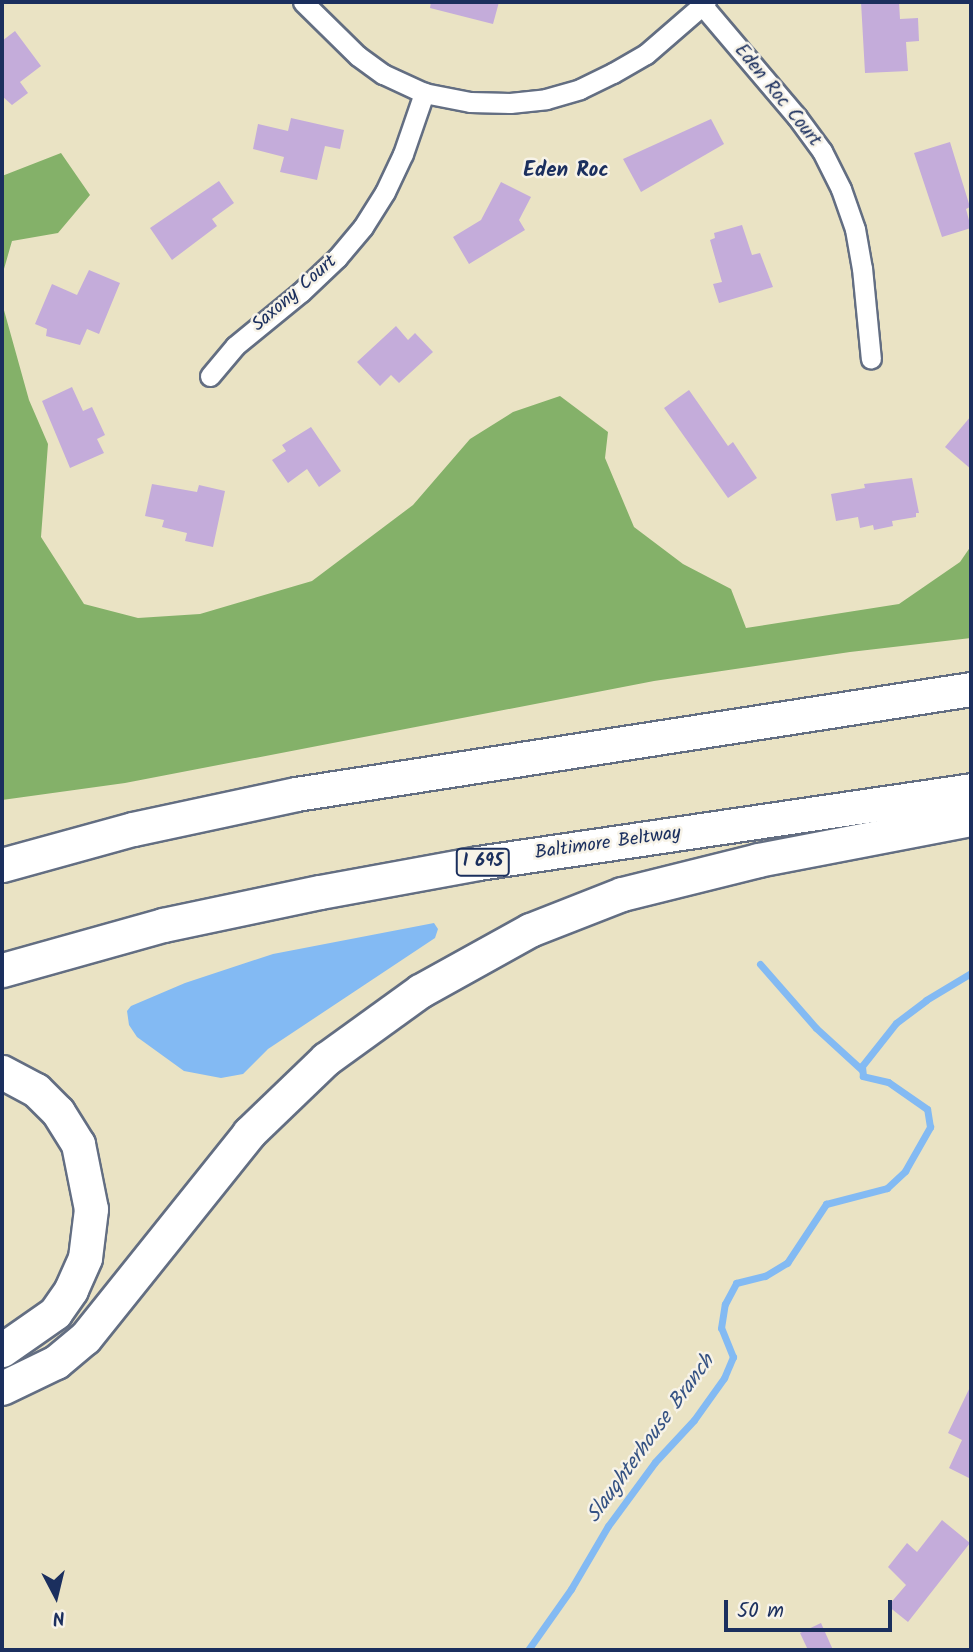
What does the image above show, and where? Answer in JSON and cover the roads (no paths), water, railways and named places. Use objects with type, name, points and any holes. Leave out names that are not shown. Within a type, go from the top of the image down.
[{"type":"highway","points":[[2,865],[133,830],[296,794],[971,689]]},
{"type":"highway","name":"Baltimore Beltway","points":[[2,970],[163,925],[320,892],[478,863],[971,790]]},
{"type":"highway","points":[[2,1388],[56,1362],[85,1338],[249,1133],[326,1059],[420,991],[530,930],[622,894],[758,860],[971,819]]},
{"type":"highway","points":[[2,1072],[36,1090],[58,1112],[78,1144],[91,1209],[85,1258],[71,1290],[55,1314],[2,1350]]},
{"type":"street","points":[[303,2],[358,56],[383,74],[424,93],[470,102],[510,103],[546,99],[580,89],[646,54],[704,3]]},
{"type":"street","name":"Eden Roc Court","points":[[704,3],[797,117],[822,151],[841,189],[855,229],[862,268],[871,359]]},
{"type":"street","name":"Saxony Court","points":[[211,376],[235,346],[301,292],[337,258],[363,227],[385,192],[403,154],[424,93]]},
{"type":"water","points":[[434,923],[438,929],[435,938],[268,1049],[243,1074],[221,1078],[184,1071],[137,1037],[129,1025],[127,1011],[131,1006],[185,983],[273,954]]},
{"type":"waterway","points":[[760,964],[816,1028],[862,1070]]},
{"type":"waterway","name":"Slaughterhouse Branch","points":[[528,1650],[571,1589],[608,1526],[655,1462],[694,1420],[724,1378],[733,1357],[721,1328],[725,1304],[736,1283],[765,1276],[787,1263],[826,1204],[887,1188],[905,1171],[930,1127],[927,1109],[888,1082],[863,1076],[862,1066],[896,1023],[926,1000],[971,973]]},
{"type":"district","name":"Eden Roc","points":[[566,171]]}]
